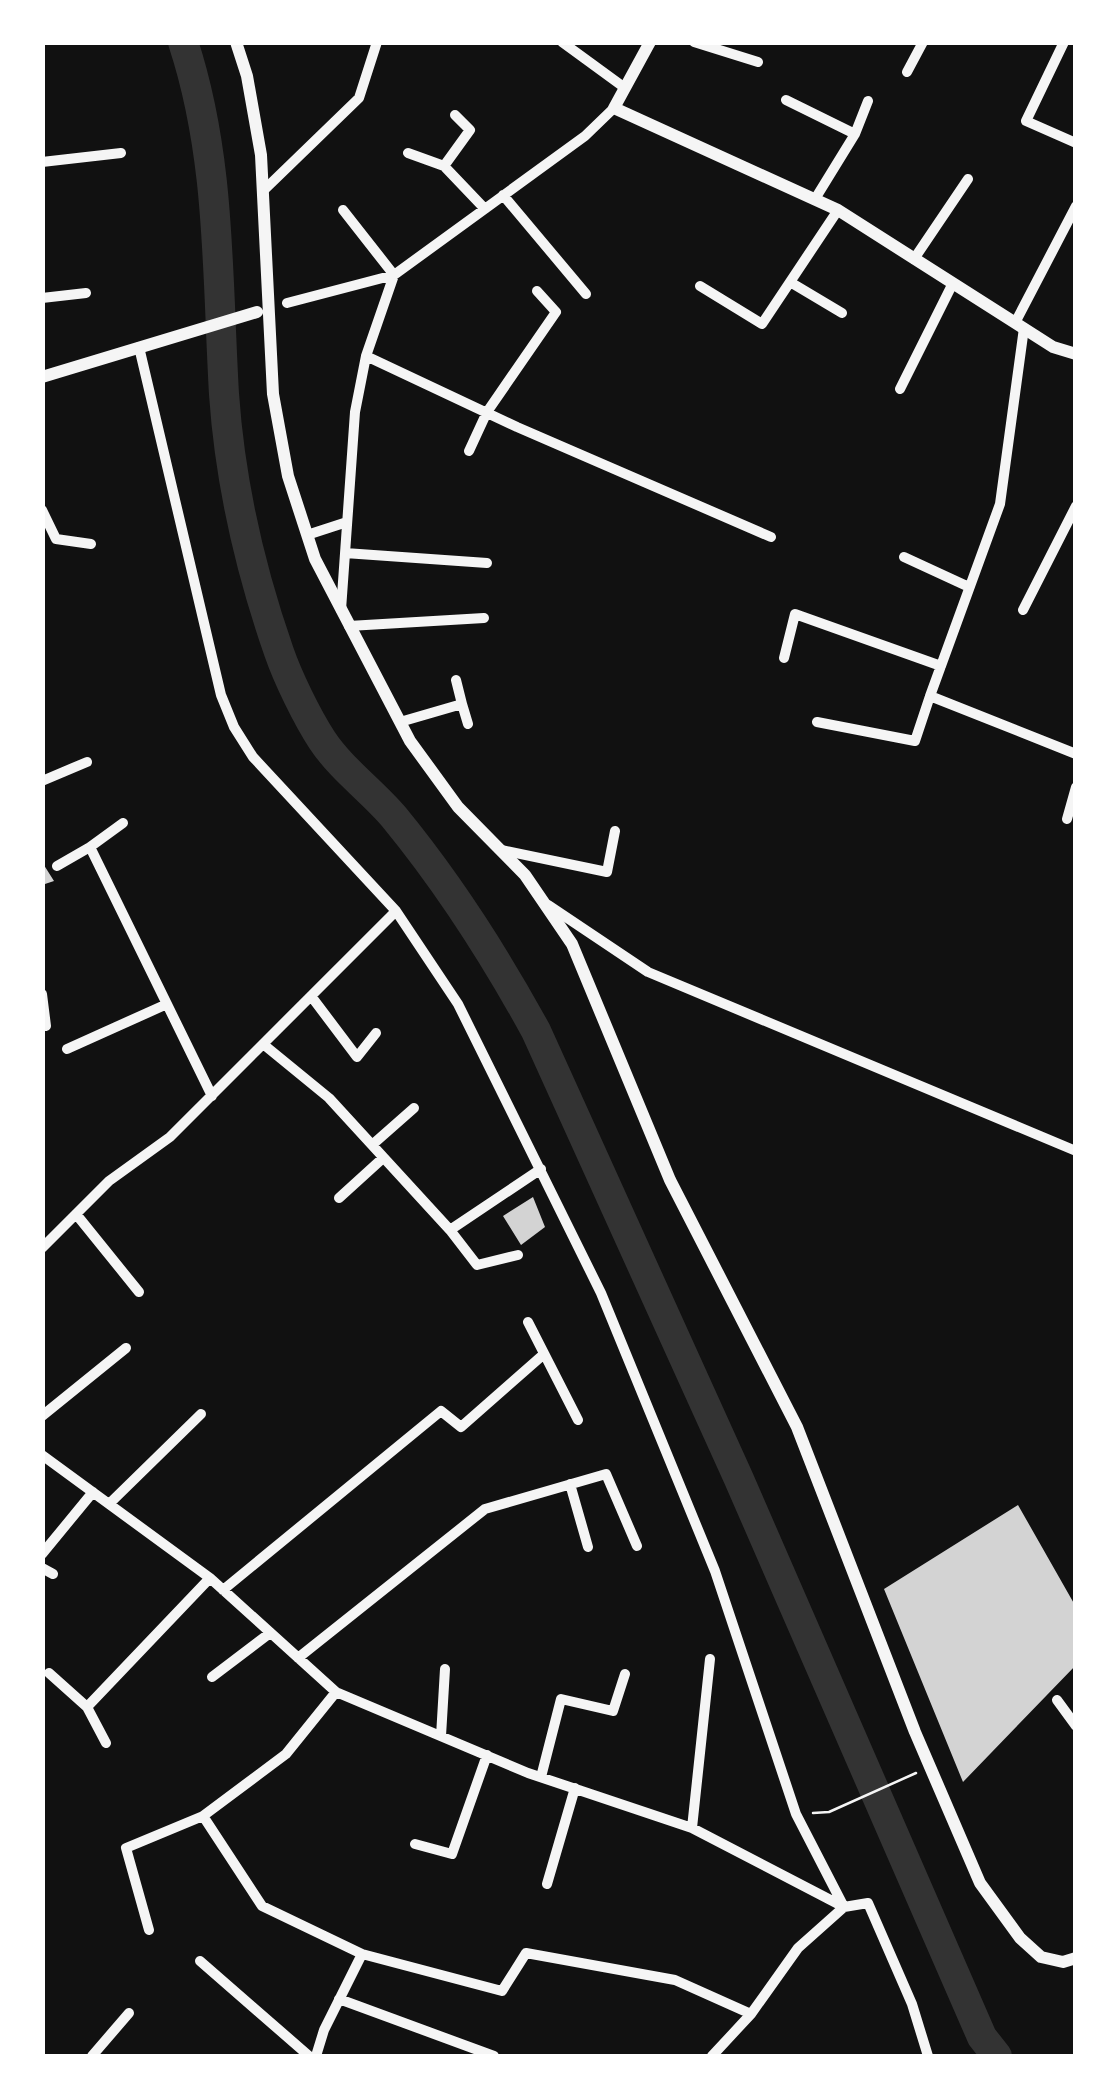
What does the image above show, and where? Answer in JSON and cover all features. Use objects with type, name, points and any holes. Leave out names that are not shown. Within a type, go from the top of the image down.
[{"type":"street","points":[[236,42],[247,76],[262,154],[262,311],[273,394],[288,476],[315,559],[400,722],[458,807],[525,875],[572,944],[670,1180],[796,1427],[915,1732],[980,1883],[1020,1938],[1041,1957],[1063,1962],[1076,1958]]},
{"type":"street","points":[[262,191],[359,98],[377,42]]},
{"type":"street","points":[[562,42],[625,88]]},
{"type":"street","points":[[286,303],[394,275],[585,136],[614,108],[650,42]]},
{"type":"street","points":[[694,42],[758,62]]},
{"type":"street","points":[[907,72],[922,42]]},
{"type":"street","points":[[1064,42],[1026,121],[1076,143]]},
{"type":"street","points":[[786,100],[855,134]]},
{"type":"street","points":[[816,199],[855,134],[868,101]]},
{"type":"street","points":[[614,108],[838,210],[1053,347],[1076,354]]},
{"type":"street","points":[[444,166],[470,130],[455,114]]},
{"type":"street","points":[[42,162],[121,153]]},
{"type":"street","points":[[408,153],[444,166],[485,209]]},
{"type":"street","points":[[914,259],[968,179]]},
{"type":"street","points":[[503,196],[586,294]]},
{"type":"street","points":[[818,722],[916,741],[1000,504],[1019,326],[1076,206]]},
{"type":"street","points":[[343,210],[394,275]]},
{"type":"street","points":[[700,286],[762,324],[838,210]]},
{"type":"street","points":[[341,610],[355,412],[366,356],[394,275]]},
{"type":"street","points":[[790,282],[842,313]]},
{"type":"street","points":[[900,389],[953,284]]},
{"type":"street","points":[[469,452],[486,412],[556,312],[538,291]]},
{"type":"street","points":[[42,298],[86,293]]},
{"type":"street","points":[[42,377],[262,311]]},
{"type":"street","points":[[139,347],[221,695],[234,727],[254,756],[396,911],[458,1004],[600,1293],[715,1571],[796,1814],[844,1906]]},
{"type":"street","points":[[366,356],[771,537]]},
{"type":"street","points":[[1024,610],[1076,506]]},
{"type":"street","points":[[42,510],[56,539],[91,544]]},
{"type":"street","points":[[307,534],[347,522]]},
{"type":"street","points":[[345,553],[488,562]]},
{"type":"street","points":[[904,557],[969,587]]},
{"type":"street","points":[[784,658],[795,614],[941,666]]},
{"type":"street","points":[[349,626],[484,618]]},
{"type":"street","points":[[456,680],[468,724]]},
{"type":"street","points":[[930,696],[1076,754]]},
{"type":"street","points":[[400,722],[462,704]]},
{"type":"street","points":[[42,781],[87,762]]},
{"type":"street","points":[[1067,819],[1076,787]]},
{"type":"street","points":[[57,866],[123,823]]},
{"type":"street","points":[[500,850],[607,872],[615,830]]},
{"type":"street","points":[[90,847],[212,1096]]},
{"type":"street","points":[[542,901],[648,972],[1076,1151]]},
{"type":"street","points":[[42,1248],[109,1182],[170,1137],[396,911]]},
{"type":"street","points":[[42,994],[46,1026],[42,1026]]},
{"type":"street","points":[[311,996],[358,1057],[376,1033]]},
{"type":"street","points":[[67,1049],[167,1004]]},
{"type":"street","points":[[264,1044],[328,1098],[450,1230],[477,1265],[518,1255]]},
{"type":"street","points":[[372,1145],[414,1108]]},
{"type":"street","points":[[339,1198],[383,1158]]},
{"type":"street","points":[[450,1230],[541,1169]]},
{"type":"street","points":[[76,1214],[140,1292]]},
{"type":"street","points":[[528,1322],[578,1420]]},
{"type":"street","points":[[42,1416],[126,1348]]},
{"type":"street","points":[[223,1590],[441,1411],[461,1427],[544,1354]]},
{"type":"street","points":[[110,1504],[201,1414]]},
{"type":"street","points":[[42,1455],[210,1578],[336,1692],[541,1777],[692,1828],[844,1906],[868,1903],[912,2004],[928,2056]]},
{"type":"street","points":[[298,1658],[485,1509],[606,1474],[637,1546]]},
{"type":"street","points":[[570,1484],[588,1546]]},
{"type":"street","points":[[42,1554],[93,1492]]},
{"type":"street","points":[[87,1707],[210,1578]]},
{"type":"street","points":[[212,1677],[270,1632]]},
{"type":"street","points":[[692,1828],[710,1659]]},
{"type":"street","points":[[441,1736],[445,1669]]},
{"type":"street","points":[[49,1672],[87,1707],[106,1743]]},
{"type":"street","points":[[541,1777],[561,1699],[614,1711],[625,1674]]},
{"type":"street","points":[[150,1930],[126,1848],[203,1816],[286,1754],[336,1692]]},
{"type":"street","points":[[1057,1700],[1076,1726]]},
{"type":"street","points":[[416,1844],[452,1854],[486,1755]]},
{"type":"street","points":[[546,1884],[575,1788]]},
{"type":"street","points":[[203,1816],[262,1906],[362,1954],[502,1991],[526,1953],[675,1980],[751,2014]]},
{"type":"street","points":[[712,2056],[751,2014],[798,1948],[844,1906]]},
{"type":"street","points":[[200,1961],[312,2056],[362,1954]]},
{"type":"street","points":[[339,1999],[494,2056]]},
{"type":"street","points":[[92,2056],[129,2013]]},
{"type":"path","points":[[796,1814],[830,1812],[912,1774]]},
{"type":"building","points":[[42,862],[54,881],[42,885]]},
{"type":"building","points":[[533,1197],[545,1227],[521,1245],[503,1216]]},
{"type":"building","points":[[1018,1505],[1076,1607],[1076,1665],[963,1782],[884,1589]]},
{"type":"waterway","points":[[183,42],[211,173],[224,394],[236,492],[250,557],[283,662],[322,740],[394,817],[434,868],[488,948],[536,1031],[738,1477],[982,2037],[997,2056]]}]
